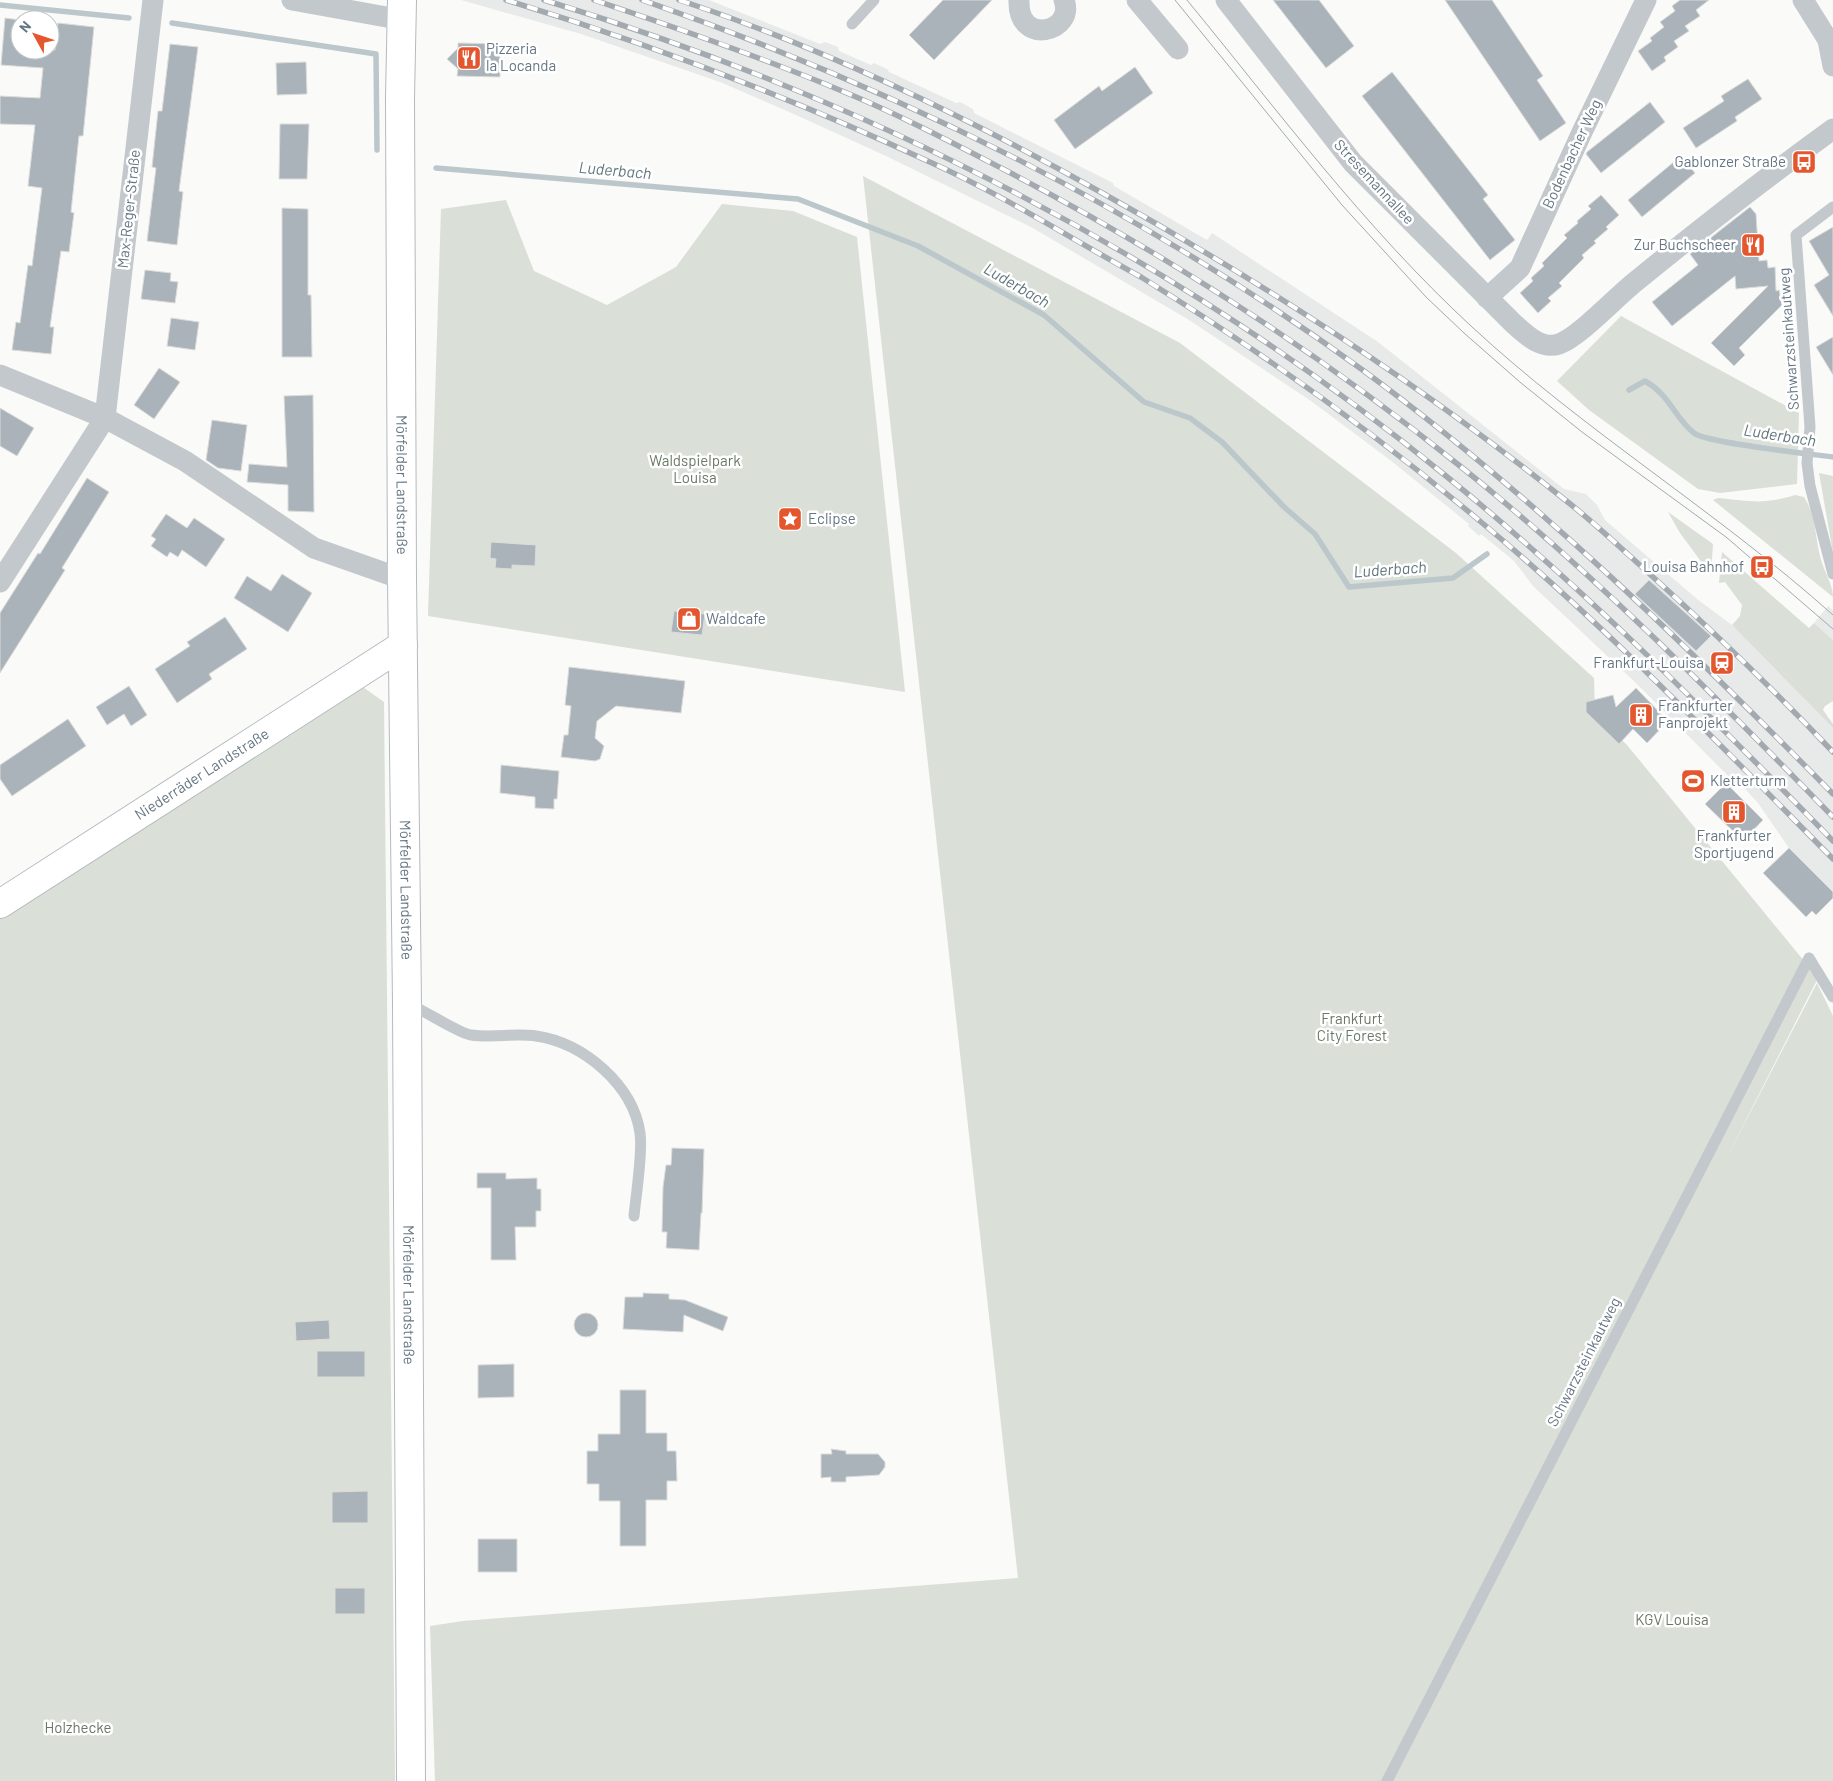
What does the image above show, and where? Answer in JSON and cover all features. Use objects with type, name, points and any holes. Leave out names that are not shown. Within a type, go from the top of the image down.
[{"type":"main road","name":"Mörfelder Landstraße","points":[[402,10],[400,98],[402,645],[407,1003],[411,1781]]},
{"type":"main road","name":"Niederräder Landstraße","points":[[0,904],[402,645]]},
{"type":"street","name":"Max-Reger-Straße","points":[[0,582],[105,418],[154,0]]},
{"type":"street","points":[[292,0],[402,10]]},
{"type":"street","points":[[1019,0],[1018,12],[1023,22],[1035,30],[1046,30],[1055,27],[1064,16],[1066,5],[1064,0]]},
{"type":"street","points":[[1137,0],[1178,49]]},
{"type":"street","name":"Stresemannallee","points":[[1226,0],[1353,163],[1487,298],[1528,337],[1543,344],[1557,344],[1571,338],[1608,304],[1705,225],[1833,129]]},
{"type":"street","name":"Bodenbacher Weg","points":[[1487,298],[1520,268],[1583,130],[1646,0]]},
{"type":"street","points":[[1803,0],[1830,42],[1833,66]]},
{"type":"street","points":[[0,375],[105,418],[185,461],[314,548],[402,578]]},
{"type":"lane","points":[[852,24],[874,0]]},
{"type":"lane","name":"Schwarzsteinkautweg","points":[[1833,207],[1796,235],[1810,427],[1807,463],[1810,486],[1833,574]]},
{"type":"lane","name":"Schwarzsteinkautweg","points":[[1387,1781],[1809,958],[1833,997]]},
{"type":"lane","points":[[407,1003],[470,1035],[536,1036],[573,1048],[595,1061],[613,1078],[634,1106],[640,1134],[634,1216]]},
{"type":"shaded area","points":[[461,0],[709,0],[820,44],[825,42],[838,47],[839,51],[871,65],[874,63],[887,69],[889,72],[956,103],[960,102],[973,109],[974,113],[1113,183],[1114,186],[1207,240],[1212,233],[1378,342],[1564,489],[1586,494],[1597,505],[1605,520],[1697,599],[1732,625],[1833,728],[1833,892],[1789,848],[1758,803],[1746,790],[1735,783],[1637,684],[1533,586],[1514,561],[1481,534],[1479,536],[1468,526],[1469,524],[1390,460],[1311,401],[1189,320],[1031,227],[886,156],[796,115],[720,82],[581,34]]},
{"type":"shaded area","points":[[1828,606],[1833,610],[1833,640],[1814,623]]},
{"type":"green space","name":"Frankfurt City Forest","points":[[863,176],[1180,343],[1456,553],[1594,678],[1595,713],[1627,745],[1818,978],[1723,1165],[1817,983],[1833,1016],[1833,1781],[435,1781],[430,1626],[463,1621],[1018,1578]]},
{"type":"green space","name":"Waldspielpark Louisa","points":[[506,200],[534,271],[607,305],[676,267],[722,204],[793,211],[857,237],[905,692],[428,616],[441,209]]},
{"type":"green space","points":[[1621,316],[1799,413],[1797,484],[1720,493],[1698,489],[1589,410],[1557,381]]},
{"type":"green space","points":[[1819,473],[1833,476],[1833,553]]},
{"type":"green space","points":[[1795,495],[1804,497],[1811,511],[1820,556],[1833,597],[1713,500],[1718,498],[1765,501]]},
{"type":"green space","points":[[1668,512],[1713,544],[1711,575],[1680,533]]},
{"type":"green space","points":[[1722,552],[1809,628],[1814,623],[1833,640],[1833,701],[1825,706],[1823,710],[1833,724],[1833,728],[1732,625],[1740,616],[1742,605],[1725,582],[1719,583]]},
{"type":"green space","name":"Holzhecke","points":[[360,685],[384,702],[395,1781],[0,1781],[0,916]]},
{"type":"building","points":[[943,0],[992,0],[934,60],[909,35]]},
{"type":"building","points":[[1273,0],[1319,0],[1354,46],[1326,68]]},
{"type":"building","points":[[1445,0],[1492,0],[1543,76],[1537,80],[1566,123],[1540,141]]},
{"type":"building","points":[[1680,0],[1709,0],[1696,10],[1700,16],[1685,26],[1689,31],[1674,41],[1678,47],[1664,57],[1666,61],[1652,71],[1638,51],[1652,41],[1650,38],[1664,27],[1660,22],[1675,11],[1672,6]]},
{"type":"building","points":[[5,18],[10,19],[10,60],[60,60],[60,23],[94,27],[83,136],[79,136],[71,212],[74,213],[69,252],[61,251],[50,327],[54,327],[51,354],[12,350],[16,322],[20,323],[28,265],[32,266],[42,188],[28,186],[35,125],[0,124],[0,96],[40,98],[43,68],[1,65]]},
{"type":"building","points":[[458,43],[500,44],[500,77],[457,76],[458,69],[447,59],[458,48]]},
{"type":"building","points":[[170,44],[198,47],[179,191],[183,192],[177,245],[147,241],[156,168],[152,167],[158,111],[162,111]]},
{"type":"building","points":[[306,62],[307,94],[277,95],[276,63]]},
{"type":"building","points":[[1135,67],[1153,93],[1075,149],[1054,120],[1099,86],[1102,91]]},
{"type":"building","points":[[1392,72],[1488,195],[1483,199],[1515,240],[1490,260],[1362,96]]},
{"type":"building","points":[[1748,79],[1762,99],[1735,117],[1737,121],[1696,148],[1683,128],[1724,101],[1721,96]]},
{"type":"building","points":[[1650,102],[1665,122],[1601,173],[1586,154],[1587,152]]},
{"type":"building","points":[[280,124],[309,124],[307,179],[279,179]]},
{"type":"building","points":[[1681,156],[1695,173],[1642,217],[1628,200]]},
{"type":"building","points":[[1601,195],[1619,215],[1606,227],[1608,229],[1594,241],[1596,243],[1582,255],[1584,258],[1559,283],[1562,286],[1548,298],[1551,301],[1538,313],[1520,293],[1533,281],[1531,278],[1544,266],[1542,263],[1567,238],[1564,235],[1591,209],[1588,206]]},
{"type":"building","points":[[1750,207],[1756,214],[1759,261],[1767,260],[1768,268],[1775,267],[1776,291],[1779,290],[1782,305],[1739,348],[1745,355],[1734,366],[1711,343],[1768,286],[1736,289],[1735,276],[1672,326],[1652,302],[1698,265],[1690,254]]},
{"type":"building","points":[[282,208],[308,209],[308,295],[311,295],[312,357],[282,357]]},
{"type":"building","points":[[1833,227],[1833,316],[1814,285],[1829,275],[1809,241]]},
{"type":"building","points":[[145,270],[171,273],[170,281],[178,282],[175,303],[141,299]]},
{"type":"building","points":[[171,318],[199,322],[195,350],[167,346]]},
{"type":"building","points":[[1833,337],[1833,375],[1816,347]]},
{"type":"building","points":[[159,368],[180,382],[154,419],[134,405]]},
{"type":"building","points":[[313,395],[314,512],[288,511],[288,485],[247,482],[249,464],[287,467],[284,396]]},
{"type":"building","points":[[0,408],[34,428],[17,456],[0,446]]},
{"type":"building","points":[[212,420],[247,425],[241,471],[218,468],[206,460]]},
{"type":"building","points":[[87,478],[109,492],[62,568],[65,570],[0,673],[0,613],[38,553],[40,554]]},
{"type":"building","points":[[166,514],[187,528],[194,518],[225,539],[206,567],[182,550],[178,557],[170,552],[167,557],[151,546],[156,539],[151,536]]},
{"type":"building","points":[[491,542],[536,545],[535,566],[512,565],[512,569],[495,568],[496,559],[490,558]]},
{"type":"building","points":[[282,574],[312,593],[288,632],[234,598],[247,576],[271,591]]},
{"type":"building","points":[[1649,580],[1711,636],[1696,651],[1635,594]]},
{"type":"building","points":[[674,611],[705,614],[702,635],[671,632]]},
{"type":"building","points":[[225,617],[247,649],[209,674],[212,679],[177,703],[155,669],[190,646],[187,642]]},
{"type":"building","points":[[569,667],[685,681],[681,713],[616,706],[597,721],[595,738],[604,746],[600,759],[595,761],[561,757],[564,735],[568,735],[571,706],[565,705]]},
{"type":"building","points":[[129,686],[147,715],[131,726],[124,714],[107,725],[96,707]]},
{"type":"building","points":[[1636,688],[1668,721],[1647,743],[1633,729],[1619,744],[1586,712],[1586,702],[1613,695],[1616,707]]},
{"type":"building","points":[[68,719],[86,746],[12,796],[0,779],[0,765]]},
{"type":"building","points":[[501,765],[559,771],[557,799],[554,799],[554,809],[535,808],[535,797],[500,793]]},
{"type":"building","name":"Frankfurter Sportjugend","points":[[1726,783],[1763,820],[1743,841],[1705,804]]},
{"type":"building","points":[[1789,848],[1833,892],[1833,898],[1816,915],[1812,911],[1806,917],[1763,873]]},
{"type":"building","points":[[672,1148],[704,1149],[699,1250],[666,1248],[667,1232],[662,1232],[663,1187],[666,1165],[671,1165]]},
{"type":"building","points":[[477,1173],[506,1173],[506,1179],[537,1178],[537,1189],[541,1189],[541,1211],[536,1211],[536,1227],[515,1227],[516,1260],[491,1260],[491,1188],[477,1188]]},
{"type":"building","points":[[643,1293],[669,1294],[669,1299],[685,1300],[728,1317],[723,1331],[684,1315],[683,1332],[623,1329],[625,1297],[643,1297]]},
{"type":"building","points":[[586,1313],[594,1317],[598,1325],[594,1333],[586,1337],[578,1333],[574,1325],[578,1317]]},
{"type":"building","points":[[329,1320],[330,1339],[296,1341],[295,1322]]},
{"type":"building","points":[[317,1351],[365,1351],[365,1377],[317,1377]]},
{"type":"building","points":[[514,1364],[514,1397],[478,1398],[478,1365]]},
{"type":"building","points":[[620,1390],[646,1390],[646,1433],[667,1433],[667,1451],[676,1451],[677,1481],[667,1481],[667,1500],[646,1500],[646,1546],[620,1546],[620,1501],[599,1501],[599,1484],[587,1484],[587,1451],[598,1451],[598,1434],[620,1434]]},
{"type":"building","points":[[831,1449],[846,1451],[846,1454],[878,1454],[885,1462],[885,1467],[879,1475],[846,1477],[846,1482],[831,1482],[831,1477],[821,1478],[821,1454],[832,1454]]},
{"type":"building","points":[[368,1491],[368,1523],[332,1523],[332,1492]]},
{"type":"building","points":[[478,1539],[517,1539],[517,1572],[478,1572]]},
{"type":"building","points":[[335,1588],[365,1588],[365,1614],[335,1614]]},
{"type":"waterway","name":"Luderbach","points":[[0,5],[129,18]]},
{"type":"waterway","name":"Luderbach","points":[[172,23],[376,54],[377,150]]},
{"type":"waterway","name":"Luderbach","points":[[436,168],[798,199],[918,246],[1044,315],[1144,402],[1190,418],[1222,442],[1284,507],[1315,534],[1349,587],[1453,578],[1487,554]]},
{"type":"waterway","name":"Luderbach","points":[[1629,390],[1645,381],[1666,399],[1687,427],[1703,437],[1737,444],[1833,457]]},
{"type":"tram line","points":[[1175,0],[1342,205],[1426,297],[1521,383],[1582,432],[1726,537],[1833,629]]},
{"type":"tram line","points":[[1187,0],[1323,168],[1395,249],[1471,326],[1559,401],[1744,541],[1833,615]]},
{"type":"railway","points":[[506,0],[614,35],[722,74],[880,139],[1011,203],[1141,277],[1185,305],[1273,363],[1358,424],[1481,522],[1573,602],[1661,686],[1833,859]]},
{"type":"railway","points":[[544,0],[665,40],[785,86],[903,137],[1018,194],[1130,257],[1239,324],[1345,398],[1446,476],[1547,562],[1645,653],[1833,841]]},
{"type":"railway","points":[[594,0],[781,66],[904,119],[1065,202],[1240,307],[1352,383],[1460,466],[1558,548],[1698,680],[1833,817]]},
{"type":"railway","points":[[642,0],[738,35],[832,73],[925,114],[1016,159],[1106,207],[1194,258],[1280,313],[1364,371],[1427,419],[1548,520],[1664,627],[1833,794]]},
{"type":"railway","points":[[679,0],[789,40],[949,112],[1104,194],[1285,301],[1401,378],[1514,460],[1580,512],[1722,641],[1833,752]]},
{"type":"place","name":"Pizzeria la Locanda","points":[[469,58]]},
{"type":"place","name":"Gablonzer Straße","points":[[1804,162]]},
{"type":"place","name":"Zur Buchscheer","points":[[1753,245]]},
{"type":"place","name":"Eclipse","points":[[790,519]]},
{"type":"place","name":"Louisa Bahnhof","points":[[1762,567]]},
{"type":"place","name":"Waldcafe","points":[[689,619]]},
{"type":"place","name":"Frankfurt-Louisa","points":[[1722,663]]},
{"type":"place","name":"Frankfurter Fanprojekt","points":[[1641,715]]},
{"type":"place","name":"Kletterturm","points":[[1693,781]]},
{"type":"place","name":"Frankfurter Sportjugend","points":[[1734,812]]},
{"type":"park label","name":"KGV Louisa","points":[[1672,1620]]}]
